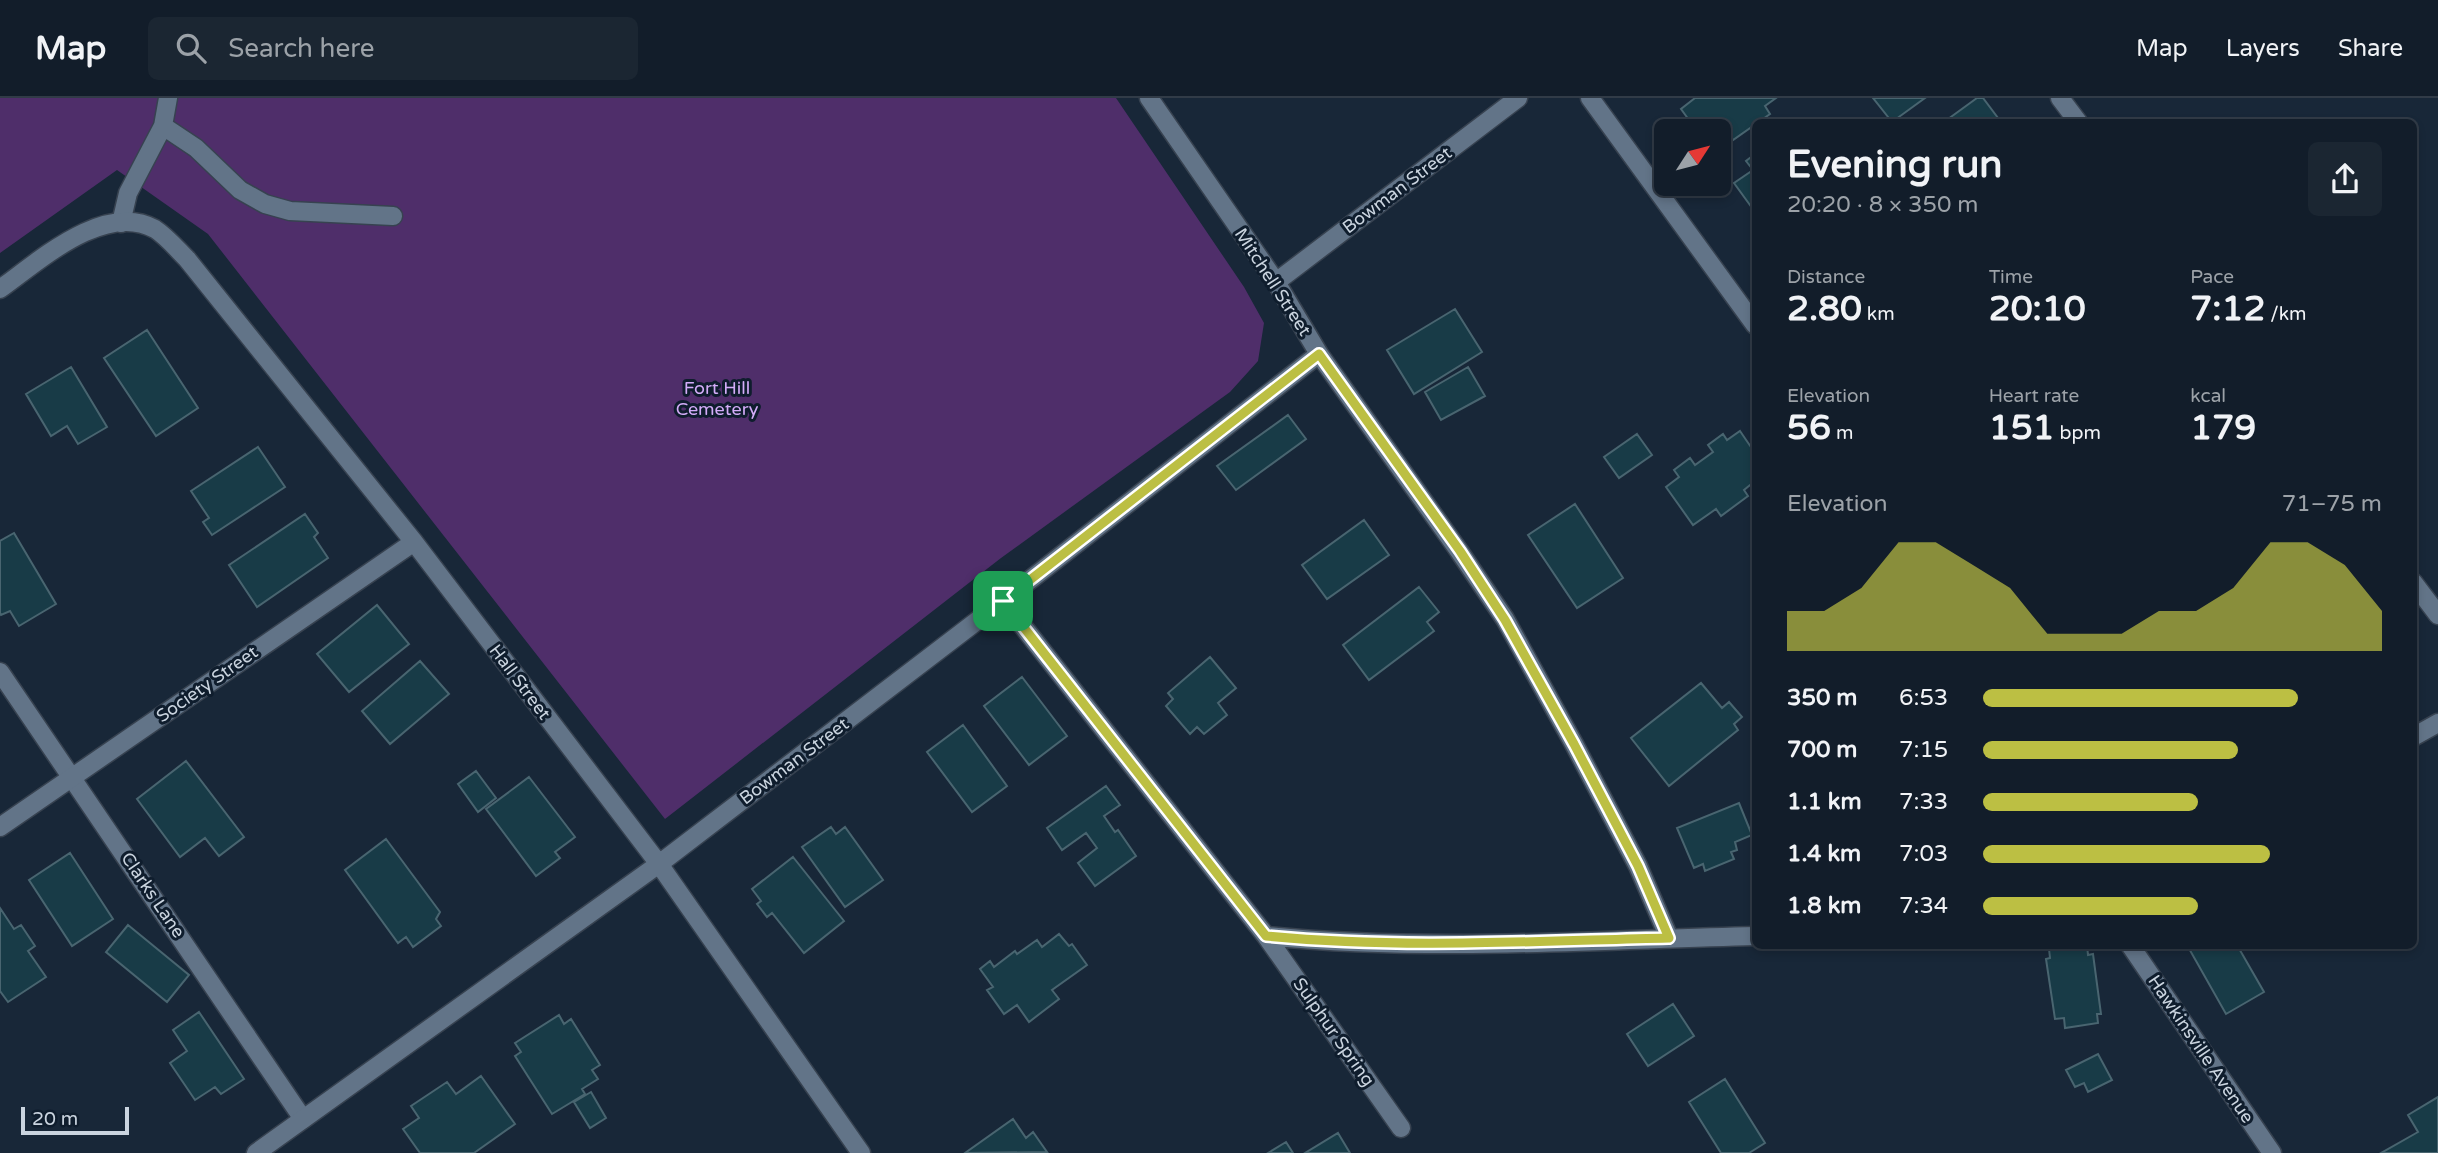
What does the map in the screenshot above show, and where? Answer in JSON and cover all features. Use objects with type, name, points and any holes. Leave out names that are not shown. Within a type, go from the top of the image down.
[{"type":"street","points":[[0,289],[70,239],[93,228],[121,223],[128,193],[163,126],[168,98]]},
{"type":"street","name":"Mitchell Street","points":[[1149,98],[1276,282],[1319,354],[1460,551],[1505,620],[1625,841],[1669,938]]},
{"type":"street","name":"Bowman Street","points":[[1276,282],[1518,98]]},
{"type":"street","points":[[1590,98],[1752,321]]},
{"type":"street","points":[[2060,98],[2076,119]]},
{"type":"street","points":[[163,126],[196,148],[240,190],[265,204],[290,211],[393,216]]},
{"type":"street","name":"Hall Street","points":[[121,223],[140,224],[155,230],[187,259],[414,542],[659,864],[861,1153]]},
{"type":"street","name":"Bowman Street","points":[[256,1153],[659,864],[1003,601],[1319,354]]},
{"type":"street","name":"Society Street","points":[[0,827],[414,542]]},
{"type":"street","points":[[2417,587],[2438,615]]},
{"type":"street","name":"Sulphur Spring","points":[[1003,601],[1266,936],[1401,1128]]},
{"type":"street","name":"Clarks Lane","points":[[0,672],[303,1119]]},
{"type":"street","points":[[2417,735],[2438,723]]},
{"type":"street","points":[[1266,936],[1333,943],[1752,936]]},
{"type":"street","name":"Hawkinsville Avenue","points":[[2133,949],[2272,1153]]},
{"type":"green space","name":"Fort Hill Cemetery","points":[[0,98],[1116,98],[1244,287],[1264,323],[1258,361],[1230,392],[1001,558],[665,819],[208,234],[117,170],[0,253]]},
{"type":"building","points":[[1695,98],[1776,98],[1765,106],[1770,114],[1763,119],[1752,119],[1752,127],[1733,140],[1731,119],[1688,119],[1681,109]]},
{"type":"building","points":[[1873,98],[1925,98],[1896,119],[1890,119]]},
{"type":"building","points":[[1977,98],[1983,98],[1999,119],[1948,119]]},
{"type":"building","points":[[1752,156],[1752,169],[1746,161]]},
{"type":"building","points":[[1752,171],[1752,208],[1734,183]]},
{"type":"building","points":[[1455,309],[1482,352],[1414,394],[1387,350]]},
{"type":"building","points":[[147,330],[198,408],[156,436],[104,358]]},
{"type":"building","points":[[71,367],[107,427],[78,444],[67,426],[51,436],[26,394]]},
{"type":"building","points":[[1468,367],[1485,396],[1441,420],[1425,392]]},
{"type":"building","points":[[1288,415],[1306,439],[1236,490],[1217,466]]},
{"type":"building","points":[[1740,431],[1752,449],[1752,483],[1744,490],[1748,496],[1721,516],[1716,509],[1693,525],[1666,487],[1679,477],[1674,470],[1690,458],[1695,465],[1713,452],[1708,445],[1723,434],[1727,440]]},
{"type":"building","points":[[1637,434],[1652,455],[1619,478],[1604,457]]},
{"type":"building","points":[[258,447],[285,487],[212,535],[203,522],[209,518],[191,491]]},
{"type":"building","points":[[1575,504],[1623,578],[1577,608],[1528,535]]},
{"type":"building","points":[[305,514],[318,533],[314,537],[328,558],[257,607],[229,565]]},
{"type":"building","points":[[1364,520],[1389,555],[1327,599],[1302,565]]},
{"type":"building","points":[[14,533],[56,604],[19,626],[10,611],[1,615],[0,613],[0,541]]},
{"type":"building","points":[[1419,587],[1439,612],[1427,622],[1434,631],[1369,680],[1343,645]]},
{"type":"building","points":[[377,605],[409,644],[349,692],[317,654]]},
{"type":"building","points":[[1210,657],[1236,688],[1218,703],[1227,715],[1204,734],[1197,727],[1190,734],[1166,706],[1173,699],[1168,693]]},
{"type":"building","points":[[420,661],[449,694],[390,744],[362,711]]},
{"type":"building","points":[[1022,677],[1067,736],[1029,765],[984,706]]},
{"type":"building","points":[[1701,683],[1722,708],[1729,702],[1742,717],[1734,724],[1738,730],[1669,786],[1631,738]]},
{"type":"building","points":[[963,725],[1007,786],[972,812],[927,752]]},
{"type":"building","points":[[186,761],[244,837],[219,856],[205,838],[180,857],[137,799]]},
{"type":"building","points":[[476,771],[496,798],[478,812],[458,784]]},
{"type":"building","points":[[529,777],[575,837],[555,852],[560,858],[536,876],[486,809]]},
{"type":"building","points":[[1106,786],[1120,805],[1104,816],[1115,832],[1118,830],[1136,856],[1095,886],[1078,863],[1097,848],[1086,833],[1062,850],[1047,828]]},
{"type":"building","points":[[1739,803],[1752,835],[1735,842],[1737,850],[1731,852],[1734,859],[1705,871],[1703,864],[1694,868],[1677,828]]},
{"type":"building","points":[[831,827],[836,834],[845,827],[883,880],[845,907],[802,847]]},
{"type":"building","points":[[386,839],[440,912],[436,919],[441,926],[413,947],[406,937],[398,943],[345,870]]},
{"type":"building","points":[[70,853],[113,919],[72,946],[29,880]]},
{"type":"building","points":[[793,857],[844,921],[804,953],[772,913],[767,917],[757,904],[761,901],[752,889]]},
{"type":"building","points":[[0,908],[14,929],[21,925],[35,946],[28,951],[46,977],[8,1002],[0,991]]},
{"type":"building","points":[[128,925],[189,975],[167,1002],[106,952]]},
{"type":"building","points":[[1059,934],[1069,946],[1072,944],[1087,965],[1052,990],[1059,999],[1029,1022],[1017,1005],[1004,1014],[987,990],[993,987],[980,969],[990,961],[994,967],[1015,951],[1017,954],[1037,940],[1042,947]]},
{"type":"building","points":[[2049,949],[2087,949],[2088,955],[2093,954],[2101,1014],[2097,1014],[2098,1023],[2065,1028],[2064,1018],[2055,1019],[2046,959],[2050,958]]},
{"type":"building","points":[[2189,949],[2239,949],[2264,992],[2226,1014]]},
{"type":"building","points":[[1673,1004],[1694,1036],[1648,1066],[1627,1034]]},
{"type":"building","points":[[199,1012],[244,1079],[221,1094],[215,1087],[195,1100],[170,1063],[187,1051],[173,1030]]},
{"type":"building","points":[[559,1015],[564,1024],[571,1019],[600,1065],[592,1070],[598,1079],[582,1089],[585,1094],[552,1114],[515,1056],[521,1052],[515,1043]]},
{"type":"building","points":[[2098,1054],[2112,1080],[2088,1092],[2084,1083],[2075,1087],[2066,1070]]},
{"type":"building","points":[[481,1076],[515,1124],[474,1153],[420,1153],[403,1129],[419,1118],[411,1106],[447,1082],[456,1094]]},
{"type":"building","points":[[1725,1079],[1765,1143],[1749,1153],[1721,1153],[1689,1102]]},
{"type":"building","points":[[591,1092],[606,1118],[590,1128],[574,1102]]},
{"type":"building","points":[[2438,1097],[2438,1153],[2381,1153],[2418,1132],[2408,1115]]},
{"type":"building","points":[[1013,1119],[1026,1138],[1033,1132],[1047,1152],[965,1153]]},
{"type":"building","points":[[1338,1133],[1350,1153],[1305,1153]]},
{"type":"building","points":[[1286,1142],[1293,1153],[1268,1153]]},
{"type":"route","points":[[1319,354],[1460,551],[1505,620],[1638,866],[1669,938],[1333,943],[1266,936],[1003,601],[1319,354]]}]
